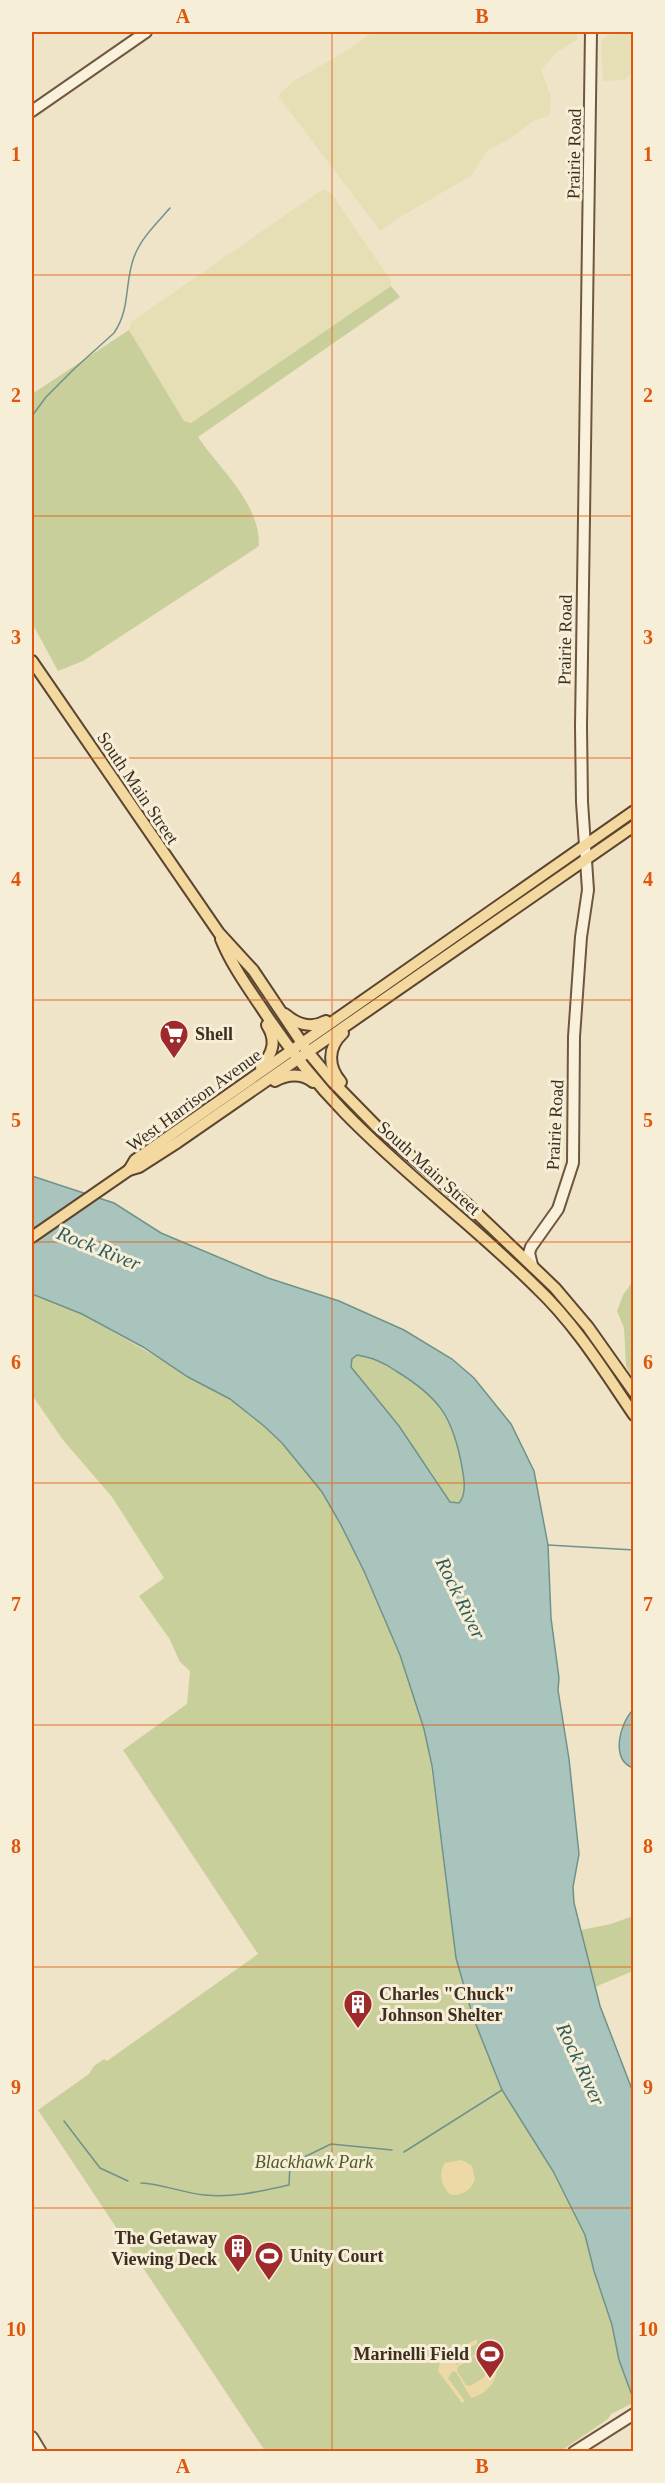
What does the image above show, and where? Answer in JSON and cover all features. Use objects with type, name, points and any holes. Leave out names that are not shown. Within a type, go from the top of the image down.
[{"type":"main road","name":"South Main Street","points":[[32,661],[219,933],[248,964],[305,1047],[354,1105],[458,1196],[532,1265],[588,1327],[633,1392]]},
{"type":"main road","name":"West Harrison Avenue","points":[[129,1170],[139,1167],[298,1059],[305,1047],[417,963],[633,811]]},
{"type":"main road","name":"West Harrison Avenue","points":[[129,1170],[135,1160],[291,1050],[305,1047],[362,1015],[633,826]]},
{"type":"main road","name":"South Main Street","points":[[219,933],[227,955],[291,1050],[321,1088],[359,1127],[545,1295],[595,1357],[633,1415]]},
{"type":"main road","points":[[227,955],[236,979],[268,1026],[274,1041],[271,1054],[248,1080]]},
{"type":"main road","points":[[277,1005],[300,1024],[321,1023],[417,963]]},
{"type":"main road","points":[[362,1015],[335,1041],[330,1053],[331,1065],[336,1077],[376,1117],[393,1141]]},
{"type":"main road","points":[[201,1126],[221,1118],[286,1076],[303,1076],[321,1088]]},
{"type":"main road","points":[[32,1237],[129,1170]]},
{"type":"street","points":[[32,111],[146,32]]},
{"type":"street","name":"Prairie Road","points":[[535,1238],[558,1209],[573,1163],[574,1037],[581,937],[588,890],[582,802],[581,726],[591,32]]},
{"type":"street","points":[[507,1242],[519,1245],[535,1238]]},
{"type":"street","points":[[532,1265],[529,1253],[535,1238]]},
{"type":"street","points":[[574,2451],[633,2414]]},
{"type":"street","points":[[32,2438],[41,2451]]},
{"type":"shaded area","points":[[373,32],[577,32],[578,39],[556,53],[541,70],[551,97],[549,116],[533,121],[509,139],[487,151],[472,175],[380,231],[278,96],[292,82],[341,54]]},
{"type":"shaded area","points":[[613,32],[633,32],[633,73],[624,80],[603,81],[601,40]]},
{"type":"shaded area","points":[[323,189],[332,194],[391,281],[391,286],[191,423],[184,421],[129,330],[131,322]]},
{"type":"green space","points":[[391,286],[400,297],[198,437],[238,488],[246,502],[258,530],[259,546],[83,661],[58,671],[32,623],[32,394],[129,330],[184,421],[191,423]]},
{"type":"green space","points":[[633,1281],[633,1378],[626,1366],[624,1328],[617,1311],[623,1295]]},
{"type":"green space","name":"Blackhawk Park","points":[[32,1294],[82,1314],[230,1399],[265,1426],[322,1492],[364,1571],[400,1655],[424,1729],[431,1766],[456,1958],[473,2017],[502,2090],[553,2171],[585,2235],[612,2325],[619,2360],[633,2398],[633,2403],[611,2414],[608,2419],[561,2451],[265,2451],[38,2110],[89,2074],[94,2066],[104,2059],[107,2061],[258,1954],[123,1750],[187,1704],[190,1671],[180,1662],[169,1638],[139,1596],[164,1578],[112,1497],[63,1440],[32,1395]]},
{"type":"green space","points":[[357,1355],[375,1360],[412,1381],[424,1390],[442,1412],[455,1439],[463,1472],[464,1491],[459,1503],[450,1502],[432,1473],[351,1366],[352,1359]]},
{"type":"green space","points":[[633,1916],[633,1971],[595,1987],[581,1930],[611,1924]]},
{"type":"sand","points":[[462,2160],[472,2166],[475,2179],[466,2192],[451,2195],[442,2180],[443,2167],[445,2163]]},
{"type":"sand","points":[[477,2339],[477,2344],[456,2354],[456,2365],[483,2350],[491,2356],[497,2370],[487,2390],[471,2398],[456,2372],[453,2371],[448,2378],[465,2401],[462,2403],[438,2371],[441,2358]],"holes":[[[472,2357],[477,2359],[486,2374],[470,2386],[466,2385],[457,2371],[458,2367]]]},
{"type":"water","name":"Rock River","points":[[32,1176],[114,1203],[161,1233],[268,1278],[339,1301],[404,1330],[452,1359],[474,1378],[511,1424],[534,1471],[548,1545],[551,1618],[559,1678],[558,1690],[569,1759],[579,1854],[573,1887],[574,1903],[600,2006],[633,2092],[633,2398],[619,2360],[612,2325],[585,2235],[553,2171],[502,2090],[473,2017],[456,1958],[432,1766],[424,1729],[400,1655],[364,1571],[340,1523],[322,1492],[282,1443],[230,1399],[188,1377],[143,1347],[82,1314],[32,1294]],"holes":[[[357,1355],[373,1359],[391,1368],[423,1390],[442,1410],[454,1435],[462,1467],[464,1491],[459,1503],[450,1502],[399,1426],[351,1367],[352,1359]]]},
{"type":"water","points":[[633,1710],[634,1768],[621,1757],[619,1749],[624,1723]]},
{"type":"waterway","points":[[32,416],[46,397],[114,333],[123,314],[131,267],[137,250],[170,208]]},
{"type":"waterway","points":[[548,1545],[634,1550]]},
{"type":"waterway","points":[[404,2152],[502,2090]]},
{"type":"waterway","points":[[64,2121],[100,2168],[128,2181]]},
{"type":"waterway","points":[[141,2183],[205,2195],[226,2196],[289,2185],[290,2164],[331,2144],[392,2150]]},
{"type":"place","name":"Shell","points":[[174,1060]]},
{"type":"place","name":"Charles \"Chuck\" Johnson Shelter","points":[[358,2030]]},
{"type":"place","name":"The Getaway Viewing Deck","points":[[238,2274]]},
{"type":"place","name":"Unity Court","points":[[269,2282]]},
{"type":"place","name":"Marinelli Field","points":[[490,2380]]}]
